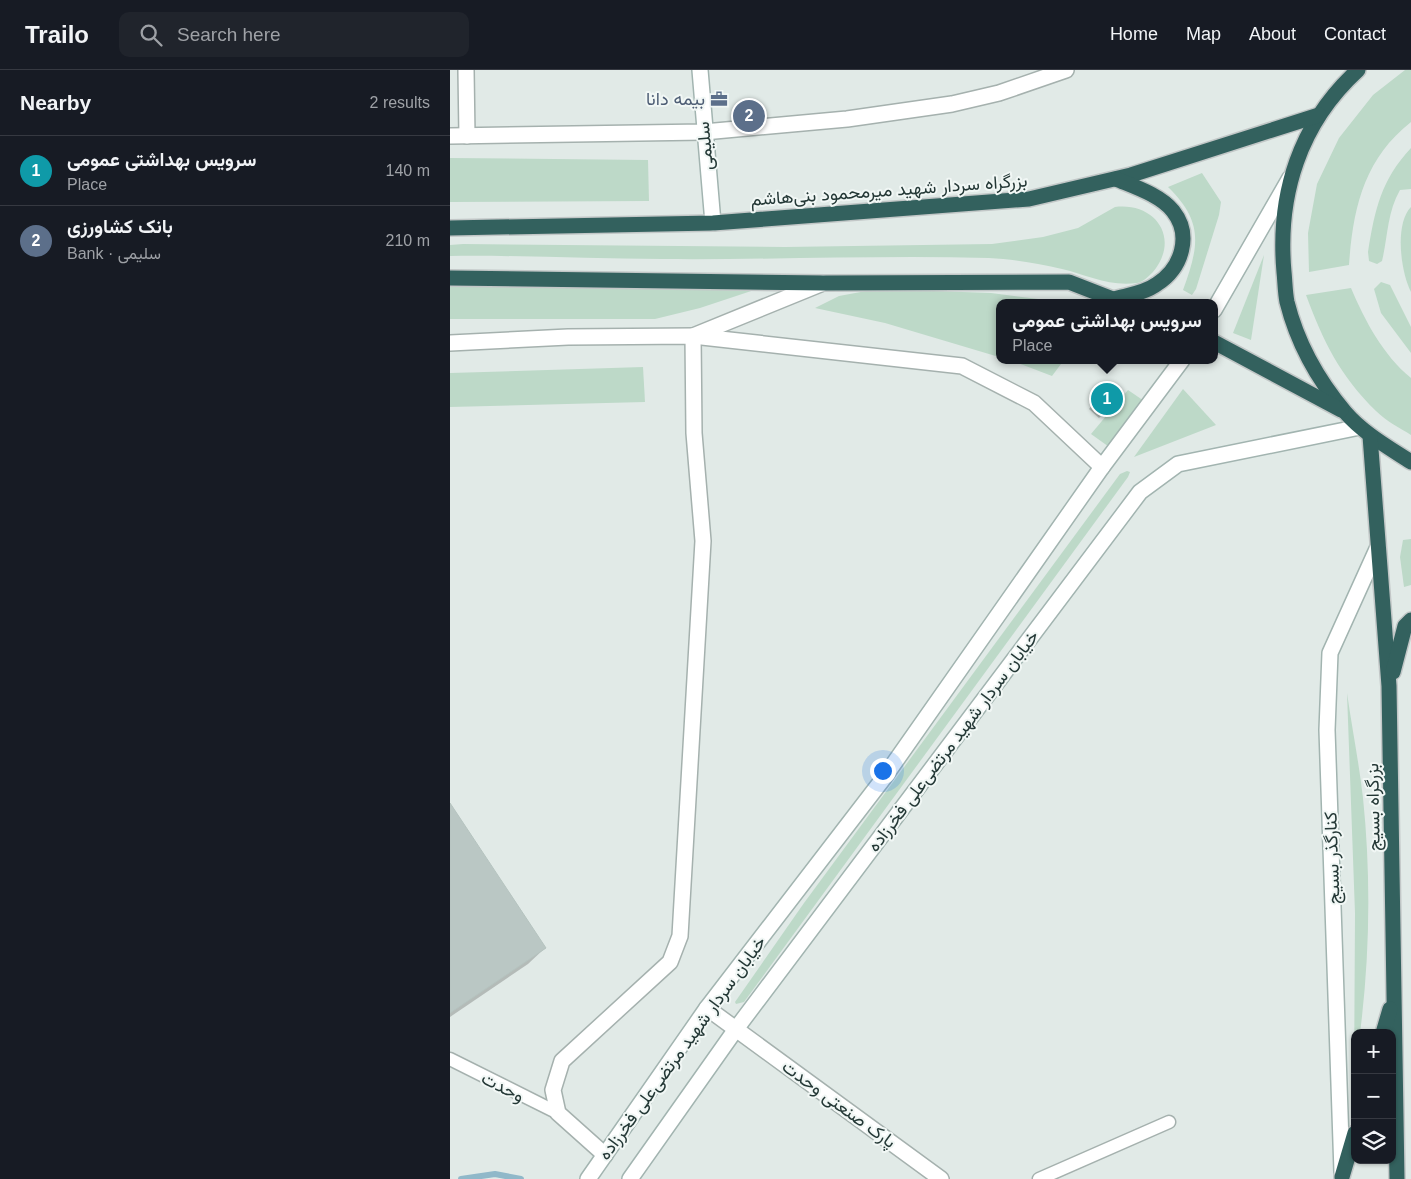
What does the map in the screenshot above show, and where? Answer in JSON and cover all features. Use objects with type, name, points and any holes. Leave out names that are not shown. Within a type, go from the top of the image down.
[{"type":"highway","points":[[1358,70],[1345,83],[1319,116],[1303,145],[1291,176],[1281,239],[1287,301],[1308,360],[1345,411],[1365,431],[1411,462]]},
{"type":"highway","name":"بزرگراه سردار شهید میرمحمود بنی‌هاشم","points":[[450,228],[713,223],[1029,199],[1116,179],[1319,116]]},
{"type":"highway","points":[[1116,179],[1141,189],[1173,211],[1181,225],[1183,240],[1183,250],[1178,262],[1162,281],[1124,299]]},
{"type":"highway","points":[[450,278],[824,283],[1069,282],[1114,299]]},
{"type":"highway","points":[[1218,344],[1345,411]]},
{"type":"highway","name":"بزرگراه بسیج","points":[[1365,431],[1378,547],[1389,686],[1398,1179]]},
{"type":"highway","points":[[1389,686],[1405,626],[1411,620]]},
{"type":"highway","points":[[1384,1029],[1394,993]]},
{"type":"highway","points":[[1342,1178],[1351,1146]]},
{"type":"main road","points":[[466,70],[467,136]]},
{"type":"main road","name":"سلیمی","points":[[700,70],[713,223]]},
{"type":"main road","points":[[450,136],[704,132],[847,119],[952,104],[999,93],[1066,70]]},
{"type":"main road","points":[[1218,303],[1291,176]]},
{"type":"main road","points":[[693,336],[824,283]]},
{"type":"main road","points":[[606,1155],[558,1113],[553,1090],[562,1061],[670,962],[680,936],[703,541],[694,433],[693,336]]},
{"type":"main road","points":[[450,343],[568,337],[693,336],[962,366],[1034,403],[1102,467]]},
{"type":"main road","name":"خیابان سردار شهید مرتضی‌علی فخرزاده","points":[[588,1179],[706,1008],[883,780],[1102,467],[1179,364]]},
{"type":"main road","name":"خیابان سردار شهید مرتضی‌علی فخرزاده","points":[[630,1179],[736,1029],[1140,492],[1178,464],[1365,431]]},
{"type":"main road","name":"کنارگذر بسیج","points":[[1342,1178],[1328,730],[1330,653],[1378,547]]},
{"type":"main road","name":"پارک صنعتی وحدت","points":[[706,1008],[942,1179]]},
{"type":"lane","name":"وحدت","points":[[450,1059],[558,1113]]},
{"type":"lane","points":[[1039,1179],[1169,1122]]},
{"type":"green space","points":[[1405,70],[1411,70],[1411,122],[1395,136],[1382,152],[1364,186],[1354,224],[1349,265],[1309,272],[1308,233],[1317,184],[1339,138],[1373,95]]},
{"type":"green space","points":[[1411,148],[1411,189],[1400,190],[1390,216],[1382,261],[1377,264],[1369,261],[1368,252],[1373,222],[1386,184]]},
{"type":"green space","points":[[450,158],[648,160],[649,201],[450,202]]},
{"type":"green space","points":[[1202,173],[1221,202],[1219,215],[1196,289],[1192,295],[1183,290],[1195,247],[1193,223],[1180,200],[1168,187]]},
{"type":"green space","points":[[1115,207],[1129,207],[1142,210],[1152,216],[1164,235],[1161,259],[1153,272],[1146,279],[1139,282],[1127,284],[1108,282],[1053,267],[989,258],[662,259],[450,256],[450,245],[463,244],[785,247],[992,244],[1043,237],[1078,228]]},
{"type":"green space","points":[[1411,207],[1411,292],[1404,273],[1401,236],[1402,225]]},
{"type":"green space","points":[[1264,255],[1251,340],[1233,333]]},
{"type":"green space","points":[[450,279],[766,286],[700,308],[655,319],[450,319]]},
{"type":"green space","points":[[1381,282],[1390,285],[1411,327],[1411,353],[1381,313],[1374,289]]},
{"type":"green space","points":[[1351,288],[1362,313],[1383,348],[1411,378],[1411,435],[1380,415],[1352,385],[1326,343],[1306,295]]},
{"type":"green space","points":[[877,289],[991,293],[1038,299],[996,299],[996,356],[885,323],[815,308],[839,296]]},
{"type":"green space","points":[[1020,364],[1061,364],[1052,376]]},
{"type":"green space","points":[[643,367],[645,402],[450,407],[450,373]]},
{"type":"green space","points":[[1183,389],[1216,425],[1134,457]]},
{"type":"green space","points":[[1128,390],[1147,403],[1112,449],[1091,434]]},
{"type":"green space","points":[[1127,471],[1130,472],[1128,477],[744,1002],[736,1004],[735,1002],[804,903],[1120,474]]},
{"type":"green space","points":[[1411,539],[1411,585],[1404,587],[1400,557],[1403,540]]},
{"type":"green space","points":[[1347,693],[1360,772],[1366,827],[1368,915],[1366,975],[1360,1029],[1354,1029],[1355,913]]},
{"type":"building","points":[[1110,384],[1122,394],[1104,415],[1092,404]]},
{"type":"building","points":[[450,803],[546,948],[450,1013]]},
{"type":"waterway","points":[[461,1179],[495,1174],[521,1179]]},
{"type":"place","name":"بیمه دانا","points":[[719,99]]},
{"type":"place","name":"بانک کشاورزی","points":[[749,116]]},
{"type":"place","name":"سرویس بهداشتی عمومی","points":[[1107,399]]}]
